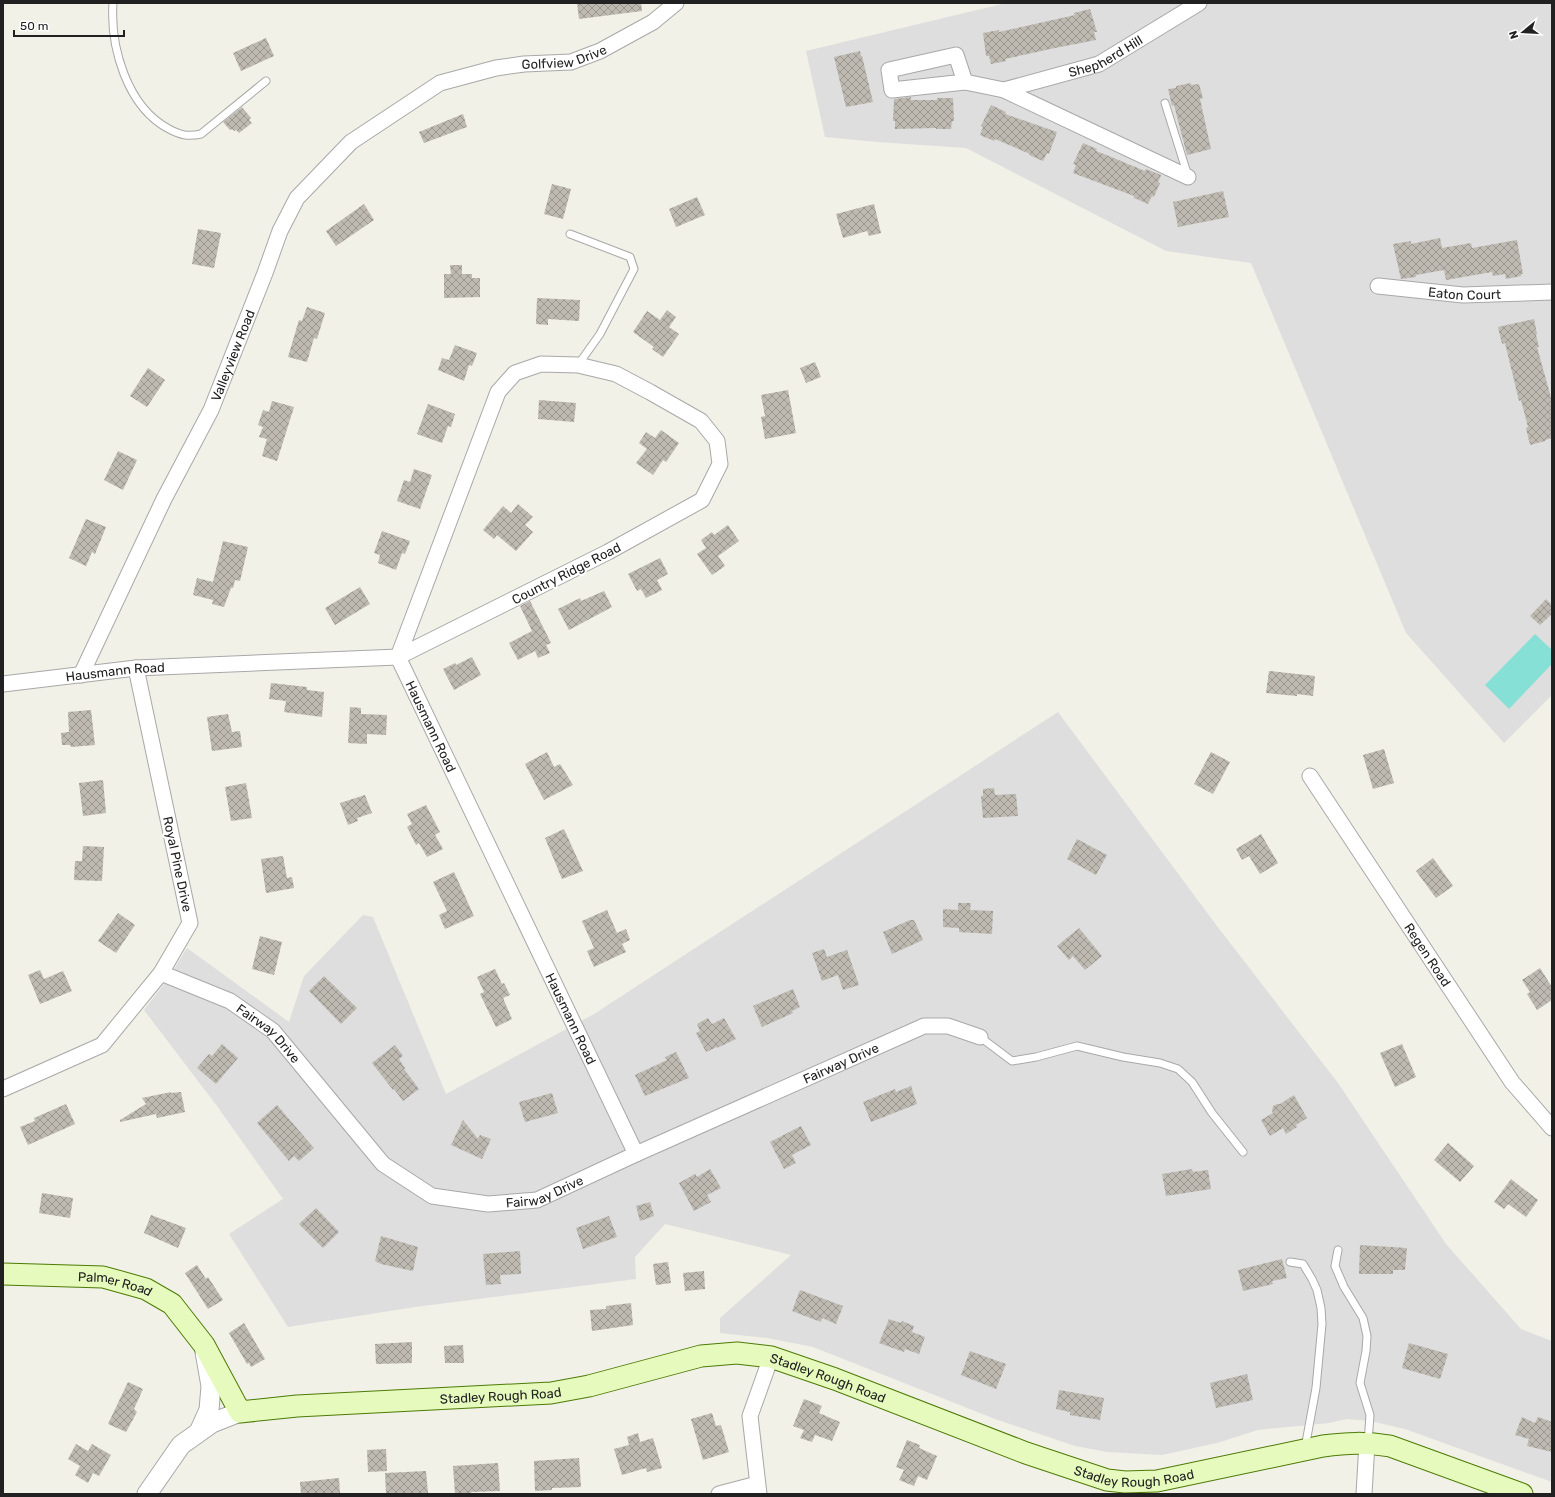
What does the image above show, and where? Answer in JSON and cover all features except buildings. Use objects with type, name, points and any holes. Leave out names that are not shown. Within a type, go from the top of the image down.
[{"type":"main road","name":"Palmer Road","points":[[3,1274],[103,1277],[146,1289],[172,1304],[204,1345],[240,1412]]},
{"type":"main road","name":"Stadley Rough Road","points":[[240,1412],[297,1406],[551,1393],[589,1386],[701,1356],[737,1354],[771,1357],[835,1379],[1026,1453],[1107,1480],[1125,1482],[1157,1481],[1305,1450],[1348,1443],[1368,1443],[1390,1446],[1522,1494]]},
{"type":"street","name":"Golfview Drive","points":[[440,83],[496,68],[524,64],[571,62],[600,51],[653,22],[676,3]]},
{"type":"street","name":"Shepherd Hill","points":[[1004,90],[1099,64],[1199,3]]},
{"type":"street","name":"Shepherd Hill","points":[[965,82],[956,55],[889,70],[892,90],[965,82],[1004,90],[1188,177]]},
{"type":"street","name":"Valleyview Road","points":[[80,675],[164,499],[211,410],[265,274],[280,231],[298,198],[351,142],[440,83]]},
{"type":"street","name":"Eaton Court","points":[[1378,286],[1463,295],[1552,292]]},
{"type":"street","name":"Country Ridge Road","points":[[541,364],[578,365],[616,374],[701,421],[717,441],[720,464],[702,500],[608,552],[398,657],[498,392],[515,373],[541,364]]},
{"type":"street","name":"Hausmann Road","points":[[3,684],[136,668],[398,657],[636,1154]]},
{"type":"street","name":"Royal Pine Drive","points":[[3,1089],[102,1045],[161,973],[190,923],[136,668]]},
{"type":"street","name":"Regen Road","points":[[1310,776],[1512,1082],[1552,1128]]},
{"type":"street","name":"Fairway Drive","points":[[161,973],[230,1001],[273,1031],[383,1164],[432,1196],[488,1204],[537,1200],[636,1154],[924,1026],[948,1026],[980,1037]]},
{"type":"street","name":"Palmer Road","points":[[199,1432],[209,1410],[211,1386],[204,1345]]},
{"type":"street","points":[[719,1494],[758,1489],[750,1416],[771,1357]]},
{"type":"street","name":"Stadley Rough Road","points":[[147,1494],[181,1445],[212,1423],[240,1412]]},
{"type":"street","points":[[1364,1494],[1368,1443]]},
{"type":"lane","points":[[113,3],[112,14],[116,43],[123,70],[136,100],[157,123],[179,134],[190,136],[201,134],[266,81]]},
{"type":"lane","points":[[1165,103],[1188,177]]},
{"type":"lane","points":[[570,234],[630,257],[634,268],[600,334],[578,365]]},
{"type":"lane","points":[[980,1037],[1012,1062],[1077,1046],[1123,1057],[1160,1063],[1178,1069],[1192,1082],[1212,1113],[1243,1152]]},
{"type":"lane","points":[[1338,1250],[1335,1266],[1344,1287],[1363,1318],[1367,1336],[1360,1384],[1370,1415],[1368,1443]]},
{"type":"lane","points":[[1290,1262],[1303,1264],[1312,1279],[1321,1308],[1322,1324],[1316,1388],[1305,1450]]},
{"type":"shaded area","points":[[1552,3],[1552,695],[1504,743],[1406,633],[1251,263],[1166,251],[966,148],[825,137],[806,51],[1002,4]]},
{"type":"shaded area","points":[[1535,634],[1552,650],[1552,664],[1509,709],[1485,685]]},
{"type":"shaded area","points":[[1058,712],[1217,926],[1338,1083],[1446,1244],[1521,1329],[1552,1341],[1552,1482],[1405,1429],[1370,1421],[1347,1419],[1329,1423],[1258,1430],[1217,1443],[1162,1455],[1107,1452],[1075,1446],[995,1419],[813,1347],[767,1338],[720,1333],[720,1318],[791,1255],[665,1224],[635,1257],[636,1279],[415,1307],[288,1327],[229,1234],[283,1199],[217,1106],[144,1010],[167,980],[187,948],[289,1022],[304,976],[363,915],[373,917],[446,1094],[594,1014]]}]
